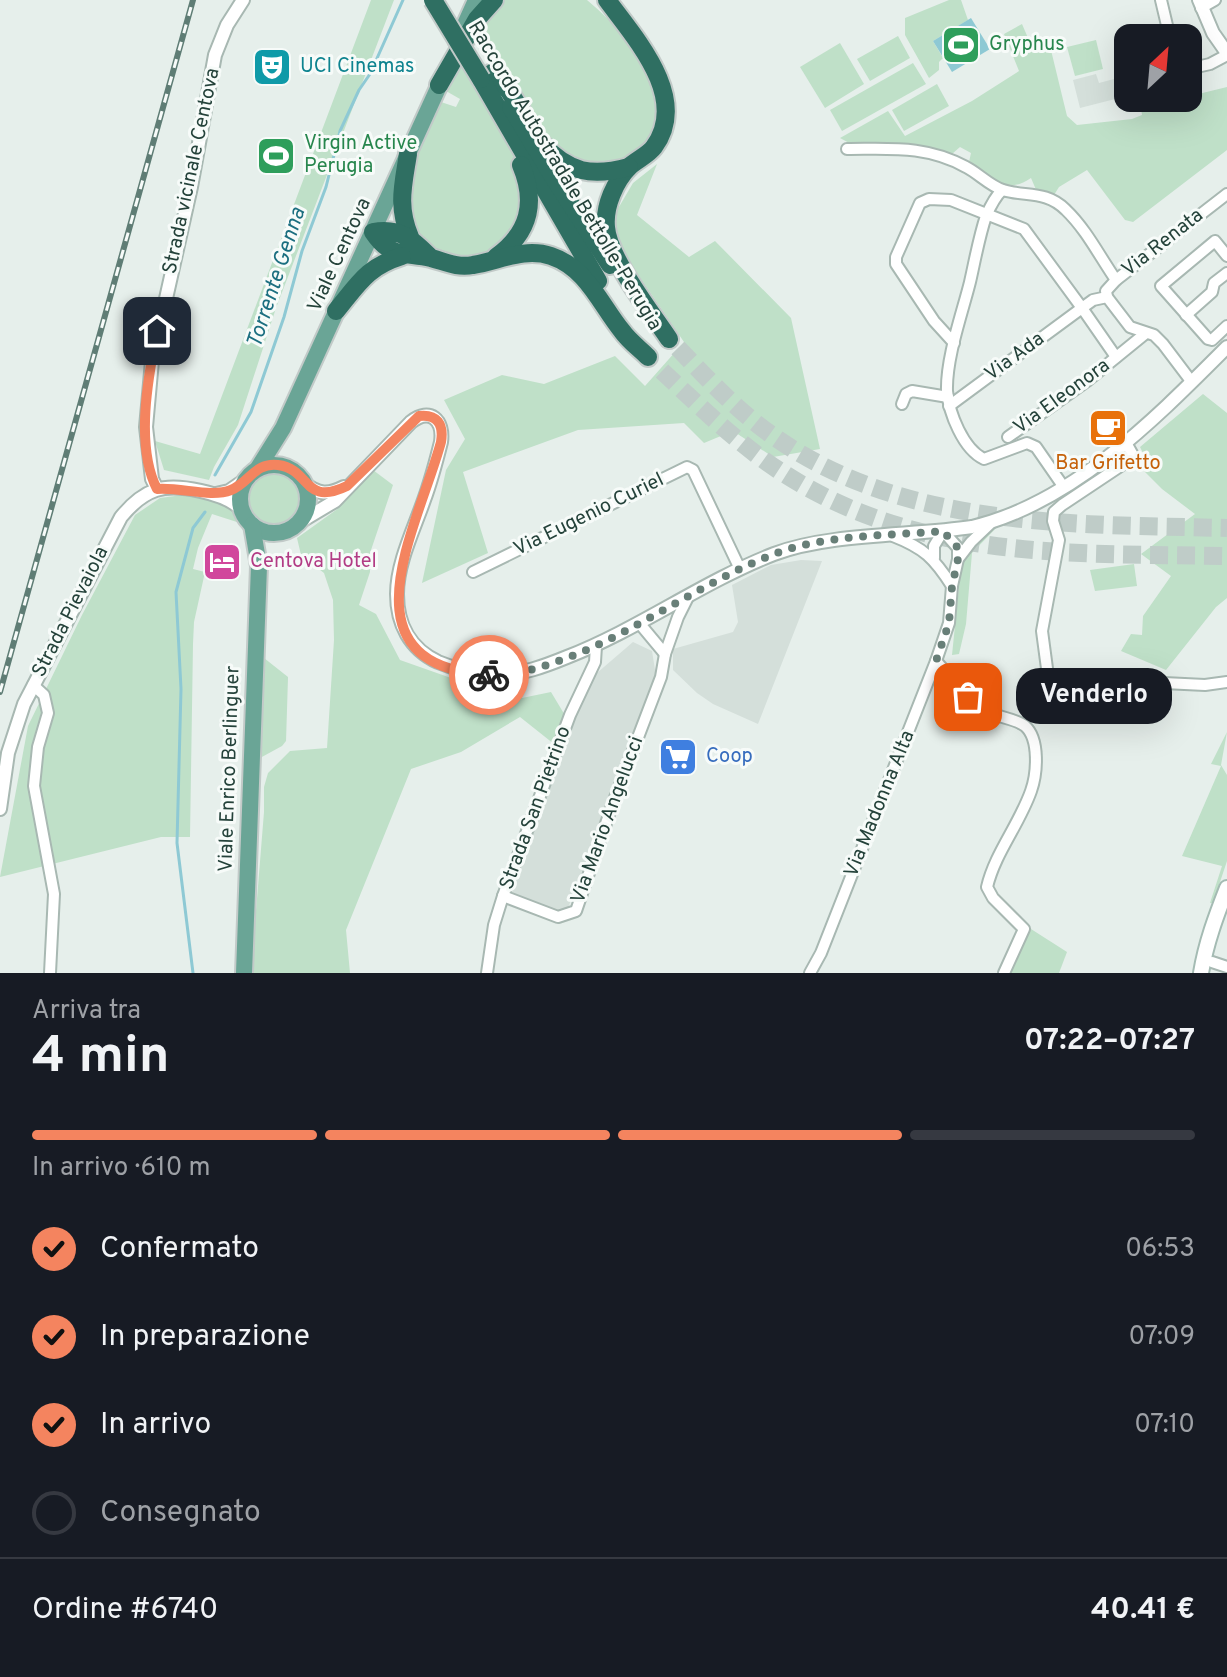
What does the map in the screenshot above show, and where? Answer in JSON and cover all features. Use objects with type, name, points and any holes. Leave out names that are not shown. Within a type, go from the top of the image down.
[{"type":"highway","name":"Raccordo Autostradale Bettolle-Perugia","points":[[433,0],[486,79],[589,268],[648,357],[662,371]]},
{"type":"highway","points":[[445,0],[486,79],[601,252],[633,297],[674,343],[613,253],[606,227],[608,206],[615,189],[629,167],[654,146],[662,129],[665,100],[656,73],[610,0]]},
{"type":"highway","points":[[439,85],[477,19],[494,0]]},
{"type":"highway","points":[[596,0],[629,30]]},
{"type":"highway","points":[[486,79],[509,91],[542,144],[556,159],[570,167],[596,173],[629,167]]},
{"type":"highway","points":[[486,79],[493,108],[522,165],[530,196],[526,225],[518,237],[490,261]]},
{"type":"highway","points":[[408,154],[401,197],[402,219],[410,237],[431,258]]},
{"type":"highway","points":[[402,256],[385,248],[373,232],[387,229],[410,237]]},
{"type":"highway","points":[[336,311],[364,276],[379,263],[402,256],[431,258],[463,266],[525,253],[552,256],[567,264],[593,289],[623,333],[648,357]]},
{"type":"main road","name":"Viale Centova","points":[[258,468],[283,428],[373,232],[439,85],[471,3]]},
{"type":"main road","points":[[259,566],[266,551],[282,532],[298,523],[308,504],[304,483],[291,469],[285,455],[283,428]]},
{"type":"main road","points":[[282,532],[269,533],[252,525],[241,509],[239,499],[245,480],[258,468],[278,465],[291,469]]},
{"type":"main road","name":"Viale Enrico Berlinguer","points":[[244,973],[259,566],[252,525]]},
{"type":"main road","points":[[1201,973],[1208,934],[1216,922],[1227,888]]},
{"type":"main road","points":[[1216,922],[1217,967]]},
{"type":"street","name":"Strada vicinale Centova","points":[[157,489],[152,479],[146,437],[146,400],[152,361],[191,187],[215,55],[227,25],[243,0]]},
{"type":"street","points":[[1161,0],[1167,24]]},
{"type":"street","points":[[1202,66],[1227,54],[1200,4],[1215,0]]},
{"type":"street","points":[[847,149],[913,148],[946,157],[1002,190],[1031,193],[1053,200],[1064,208],[1116,280]]},
{"type":"street","points":[[1002,190],[987,215],[954,343],[947,387],[949,402],[955,422],[979,457],[984,459],[1027,443],[1036,447],[1063,486]]},
{"type":"street","name":"Via Renata","points":[[1107,297],[1106,291],[1116,280],[1227,194]]},
{"type":"street","name":"Via Eleonora","points":[[954,343],[934,321],[896,264],[896,257],[920,203],[929,199],[951,200],[1024,229],[1116,357]]},
{"type":"street","points":[[1227,256],[1215,241],[1161,286],[1208,339],[1212,340],[1227,326]]},
{"type":"street","points":[[1186,315],[1212,292],[1214,283],[1227,273]]},
{"type":"street","points":[[1107,297],[1130,327],[1154,335],[1191,381]]},
{"type":"street","name":"Via Ada","points":[[949,402],[1093,300],[1107,297]]},
{"type":"street","name":"Via Eleonora","points":[[1008,437],[1146,333]]},
{"type":"street","name":"Via Madonna Alta","points":[[596,646],[740,569],[775,554],[800,547],[943,531],[992,522],[1038,501],[1125,441],[1227,347]]},
{"type":"street","points":[[902,404],[906,394],[912,391],[949,402]]},
{"type":"street","points":[[298,523],[335,501],[419,416],[429,415],[436,418],[443,432],[397,590],[398,610],[413,646],[451,668],[474,674],[498,675],[548,665],[596,646]]},
{"type":"street","points":[[1125,441],[1134,457],[1054,512],[1053,521],[1059,540],[1042,631],[1050,691],[1107,706],[1122,705],[1164,683],[1205,685],[1227,682]]},
{"type":"street","name":"Via Eugenio Curiel","points":[[473,572],[687,467],[693,470],[740,569]]},
{"type":"street","points":[[214,494],[229,491],[245,480]]},
{"type":"street","points":[[304,483],[321,494],[333,493],[347,486]]},
{"type":"street","points":[[157,489],[176,488],[214,494],[227,498],[241,509]]},
{"type":"street","name":"Strada Pievaiola","points":[[0,809],[14,729],[33,685],[121,517],[131,505],[157,489]]},
{"type":"street","name":"Via Madonna Alta","points":[[810,973],[821,953],[936,661],[949,623],[958,559],[992,522]]},
{"type":"street","points":[[934,558],[934,546],[943,531],[958,548],[958,559]]},
{"type":"street","points":[[893,536],[934,558],[952,586]]},
{"type":"street","name":"Via Mario Angelucci","points":[[503,896],[558,917],[576,911],[661,677],[673,630],[688,597]]},
{"type":"street","points":[[659,614],[671,623],[673,630]]},
{"type":"street","points":[[640,624],[665,654]]},
{"type":"street","name":"Strada San Pietrino","points":[[487,973],[494,925],[503,896],[570,715],[595,662],[596,646]]},
{"type":"street","points":[[936,661],[968,697],[987,711],[1023,724],[1032,735],[1034,771],[1031,791],[1000,852],[987,887],[993,898],[1024,929],[1004,973]]},
{"type":"street","points":[[33,685],[44,695],[47,704],[46,724],[35,762],[34,786],[52,877],[54,925],[50,973]]},
{"type":"shaded area","points":[[1096,74],[1099,83],[1114,79],[1114,99],[1080,108],[1073,80]]},
{"type":"shaded area","points":[[801,560],[822,561],[758,724],[713,704],[697,693],[673,670],[673,649],[733,632],[738,622],[732,585],[771,565]]},
{"type":"shaded area","points":[[633,642],[652,651],[656,676],[568,908],[559,912],[513,895],[512,888],[587,687],[597,673]]},
{"type":"green space","points":[[371,0],[394,0],[276,308],[238,425],[209,480],[164,470],[155,441],[200,454]]},
{"type":"green space","points":[[505,0],[587,0],[614,25],[639,56],[655,91],[657,109],[654,127],[642,149],[616,163],[588,166],[575,163],[550,142],[507,83],[478,32],[496,6]]},
{"type":"green space","points":[[949,0],[961,0],[968,20],[933,41],[943,58],[939,62],[939,70],[929,78],[905,35],[905,18]]},
{"type":"green space","points":[[1022,24],[1034,52],[1050,46],[1067,116],[1077,125],[1132,119],[1142,115],[1142,112],[1202,112],[1202,93],[1227,87],[1227,150],[1133,222],[1125,220],[1087,170],[1059,187],[1054,195],[1037,192],[1031,178],[1013,185],[998,182],[969,162],[971,153],[960,147],[952,154],[910,144],[853,145],[840,138],[888,111],[905,136],[972,101],[1019,71],[1004,34]]},
{"type":"green space","points":[[898,36],[910,58],[870,81],[857,59]]},
{"type":"green space","points":[[1096,40],[1103,69],[1075,76],[1067,47]]},
{"type":"green space","points":[[840,43],[864,84],[825,108],[800,67]]},
{"type":"green space","points":[[464,59],[517,160],[526,197],[508,244],[483,257],[466,259],[442,255],[422,242],[409,221],[406,208],[408,183],[417,154],[441,102],[456,107],[460,99],[446,91]]},
{"type":"green space","points":[[913,63],[926,84],[842,131],[830,110]]},
{"type":"green space","points":[[937,84],[949,106],[904,131],[892,110]]},
{"type":"green space","points":[[657,164],[637,215],[689,257],[715,241],[791,318],[820,449],[773,457],[733,431],[704,443],[684,423],[578,430],[463,472],[488,553],[422,583],[446,470],[465,439],[444,400],[502,375],[544,384],[615,356],[645,386],[684,342],[615,241],[616,212],[633,183]]},
{"type":"green space","points":[[1203,394],[1227,413],[1227,598],[1216,607],[1166,670],[1121,651],[1131,634],[1142,635],[1143,616],[1171,576],[1141,554],[1195,514],[1162,489],[1140,467],[1147,461],[1140,447]]},
{"type":"green space","points":[[373,470],[393,485],[370,553],[370,572],[359,605],[376,614],[400,660],[451,678],[507,682],[522,698],[551,692],[566,717],[554,744],[520,717],[461,752],[411,769],[346,930],[350,973],[251,973],[264,787],[268,773],[290,751],[327,748],[334,640],[333,600],[324,573],[301,555],[297,538],[336,510]]},
{"type":"green space","points":[[273,473],[292,481],[300,500],[292,519],[273,527],[254,519],[246,500],[254,481]]},
{"type":"green space","points":[[190,494],[220,501],[230,508],[240,523],[212,514],[193,569],[205,572],[194,622],[190,837],[161,837],[0,877],[28,726],[82,615],[135,515],[160,498]]},
{"type":"green space","points":[[997,527],[972,553],[966,624],[959,654],[952,655],[961,567],[971,548]]},
{"type":"green space","points":[[1134,564],[1137,586],[1095,591],[1090,570]]},
{"type":"green space","points":[[264,658],[288,677],[286,741],[260,758]]},
{"type":"green space","points":[[1227,732],[1221,765],[1227,775],[1227,861],[1213,903],[1210,903],[1222,866],[1182,856],[1221,766],[1211,764]]},
{"type":"green space","points":[[1031,929],[1067,952],[1059,973],[1008,973]]},
{"type":"water","name":"Gryphus","points":[[971,18],[990,49],[952,72],[933,41]]},
{"type":"waterway","name":"Torrente Genna","points":[[215,475],[251,412],[284,317],[302,251],[326,187],[340,131],[403,0]]},
{"type":"waterway","name":"Torrente Genna","points":[[193,973],[177,843],[181,689],[176,592],[193,528],[205,512]]},
{"type":"tunnel","points":[[678,348],[757,424],[809,458],[864,484],[922,502],[982,514],[1104,525],[1227,528]]},
{"type":"tunnel","points":[[662,371],[768,463],[821,495],[876,518],[932,535],[989,545],[1107,554],[1227,556]]},
{"type":"railway","points":[[0,692],[193,0]]},
{"type":"way so far","points":[[489,675],[519,673],[596,646],[727,575],[775,554],[819,543],[943,531],[958,548],[958,559],[949,623],[936,661],[968,697]]},
{"type":"place","name":"Gryphus","points":[[961,45]]},
{"type":"place","name":"UCI Cinemas","points":[[272,67]]},
{"type":"place","name":"Virgin Active Perugia","points":[[276,156]]},
{"type":"place","name":"Bar Grifetto","points":[[1108,428]]},
{"type":"place","name":"Centova Hotel","points":[[222,562]]},
{"type":"place","name":"Venderlo","points":[[968,697]]},
{"type":"place","name":"Coop","points":[[678,757]]},
{"type":"route","points":[[157,331],[146,400],[146,427],[152,479],[157,489],[176,488],[214,494],[236,487],[258,468],[278,465],[291,469],[313,490],[321,494],[333,493],[347,486],[419,416],[436,418],[443,432],[400,575],[398,610],[413,646],[428,657],[451,668],[489,675]]}]
